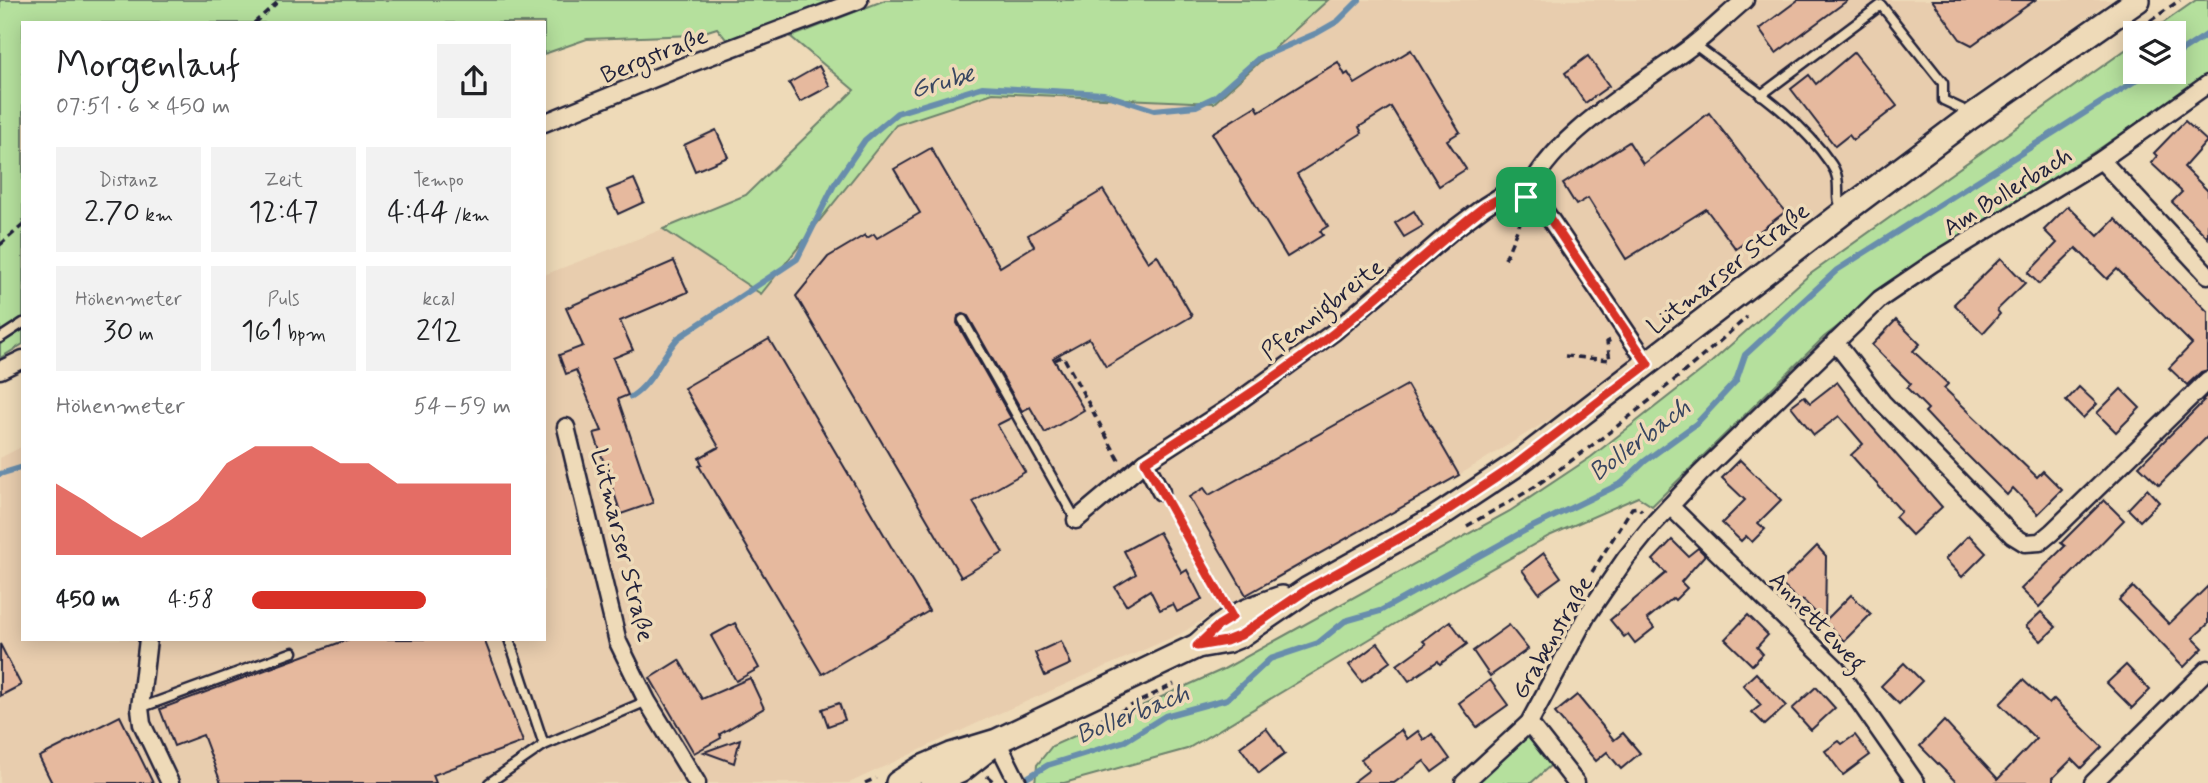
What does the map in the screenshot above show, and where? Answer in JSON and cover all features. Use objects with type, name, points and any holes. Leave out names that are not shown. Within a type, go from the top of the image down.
[{"type":"main road","name":"Lütmarser Straße","points":[[898,783],[923,767],[997,741],[1197,646],[1226,641],[1241,635],[1308,589],[1434,519],[1514,466],[1969,118],[2138,0]]},
{"type":"main road","name":"Lütmarser Straße","points":[[1197,646],[1219,625],[1244,610],[1308,589]]},
{"type":"main road","name":"Lütmarser Straße","points":[[932,783],[960,771],[997,741]]},
{"type":"street","name":"Bergstraße","points":[[546,122],[684,66],[859,0]]},
{"type":"street","points":[[1648,364],[1546,213],[1526,197],[1533,180],[1555,151],[1694,44],[1745,0]]},
{"type":"street","name":"Am Bollerbach","points":[[1670,506],[1880,299],[1933,263],[2101,160],[2208,83]]},
{"type":"street","points":[[2101,160],[2208,275]]},
{"type":"street","name":"Pfennigbreite","points":[[1076,520],[1145,462],[1232,407],[1334,332],[1485,206],[1502,197],[1526,197]]},
{"type":"street","points":[[1835,342],[1882,401],[2012,535],[2025,543],[2040,542],[2052,532],[2208,380]]},
{"type":"street","points":[[0,370],[21,360]]},
{"type":"street","name":"Lütmarser Straße","points":[[566,427],[618,642],[647,701],[697,783]]},
{"type":"street","points":[[1145,462],[1161,492]]},
{"type":"street","name":"Grabenstraße","points":[[1464,783],[1529,723],[1587,615],[1626,558],[1670,506]]},
{"type":"street","name":"Annetteweg","points":[[1670,506],[1836,668],[1916,783]]},
{"type":"street","points":[[148,641],[140,708],[142,724],[170,783]]},
{"type":"street","points":[[2093,783],[2208,668]]},
{"type":"street","points":[[1529,723],[1576,783]]},
{"type":"street","points":[[997,741],[1018,783]]},
{"type":"lane","points":[[1761,95],[1881,5],[1943,83],[1943,100],[1962,109],[1969,118]]},
{"type":"lane","points":[[1694,44],[1802,127],[1832,165],[1840,180],[1837,202],[1844,212]]},
{"type":"lane","points":[[963,320],[1076,520]]},
{"type":"lane","points":[[0,338],[21,324]]},
{"type":"lane","points":[[510,641],[544,745]]},
{"type":"lane","points":[[140,708],[293,652]]},
{"type":"lane","points":[[489,783],[544,745],[647,701]]},
{"type":"path","points":[[256,21],[280,0]]},
{"type":"path","points":[[1505,259],[1522,218]]},
{"type":"path","points":[[0,245],[21,227]]},
{"type":"path","points":[[1565,356],[1610,360],[1608,342],[1624,330]]},
{"type":"path","points":[[1055,360],[1063,356],[1128,477]]},
{"type":"path","points":[[1161,492],[1232,617]]},
{"type":"path","points":[[986,775],[995,783]]},
{"type":"shaded area","points":[[1329,0],[2112,0],[1974,96],[1681,317],[1591,394],[1459,475],[1180,634],[849,783],[0,783],[0,458],[21,447],[21,641],[546,641],[546,274],[663,229],[761,294],[896,125],[993,93],[1214,103]]},
{"type":"green space","points":[[0,0],[844,0],[729,43],[717,28],[695,35],[587,39],[546,53],[546,21],[21,21],[21,345],[0,358]]},
{"type":"green space","points":[[885,0],[1328,0],[1214,103],[993,93],[896,125],[761,294],[663,229],[746,195],[854,90],[791,37]]},
{"type":"green space","points":[[2196,0],[2208,0],[2208,74],[2102,147],[1936,252],[1824,337],[1652,506],[1638,497],[1549,536],[1413,613],[1187,749],[1064,783],[1035,783],[1037,765],[1052,746],[1224,669],[1510,511],[1591,457],[1706,367],[1809,275],[2123,52],[2123,84],[2186,84],[2186,21],[2166,21]]},
{"type":"green space","points":[[1527,736],[1551,765],[1531,783],[1477,783]]},
{"type":"building","points":[[1798,0],[1848,0],[1776,53],[1759,29]]},
{"type":"building","points":[[1932,0],[2035,0],[1972,45],[1960,39]]},
{"type":"building","points":[[1411,50],[1460,132],[1447,140],[1466,169],[1439,186],[1391,107],[1359,127],[1362,133],[1297,174],[1328,226],[1320,231],[1323,235],[1287,257],[1212,133],[1256,106],[1259,111],[1338,62],[1345,75],[1348,73],[1355,84]]},
{"type":"building","points":[[1854,52],[1897,106],[1853,140],[1849,135],[1835,146],[1791,89],[1809,75],[1816,84]]},
{"type":"building","points":[[1588,56],[1609,86],[1585,103],[1565,73]]},
{"type":"building","points":[[819,66],[830,86],[800,102],[789,83]]},
{"type":"building","points":[[1709,113],[1785,212],[1736,249],[1706,209],[1626,259],[1588,198],[1576,205],[1563,184],[1629,142],[1643,164]]},
{"type":"building","points":[[2185,121],[2207,141],[2184,167],[2208,191],[2208,238],[2172,202],[2182,192],[2151,163],[2157,156],[2154,153]]},
{"type":"building","points":[[716,130],[728,157],[695,171],[684,145]]},
{"type":"building","points":[[931,148],[1000,267],[1034,246],[1028,235],[1103,190],[1148,262],[1157,255],[1192,316],[1106,367],[1089,338],[1053,358],[1084,410],[1045,433],[1030,407],[1022,411],[968,316],[958,316],[957,323],[1011,418],[997,425],[1025,472],[973,502],[1003,553],[961,577],[796,296],[828,257],[865,235],[867,238],[874,234],[877,238],[920,213],[894,169]]},
{"type":"building","points":[[634,179],[644,202],[618,214],[607,190]]},
{"type":"building","points":[[2068,206],[2098,236],[2115,219],[2208,312],[2208,370],[2201,372],[2187,385],[2169,368],[2192,344],[2117,269],[2107,279],[2076,248],[2039,284],[2028,273],[2057,243],[2044,230]]},
{"type":"building","points":[[1414,211],[1423,226],[1404,237],[1395,223]]},
{"type":"building","points":[[2001,258],[2025,283],[1997,310],[2000,314],[1983,333],[1954,304]]},
{"type":"building","points":[[674,261],[688,292],[620,321],[633,350],[613,358],[628,395],[618,399],[653,503],[621,514],[594,433],[602,431],[576,370],[566,374],[559,355],[583,346],[566,308]]},
{"type":"building","points":[[1896,320],[1920,344],[1913,351],[1948,384],[1944,388],[2037,477],[2043,471],[2062,490],[2038,514],[2013,488],[2007,495],[1940,428],[1925,412],[1928,409],[1907,388],[1911,384],[1872,345]]},
{"type":"building","points":[[769,339],[929,611],[822,674],[699,466],[702,464],[699,458],[719,447],[684,388]]},
{"type":"building","points":[[1837,382],[1866,420],[1942,507],[1912,535],[1895,517],[1901,511],[1851,455],[1863,444],[1839,416],[1814,435],[1791,406],[1804,396],[1810,403]]},
{"type":"building","points":[[1407,385],[1459,475],[1246,595],[1189,497],[1204,488],[1209,495]]},
{"type":"building","points":[[2079,387],[2097,404],[2083,418],[2066,401]]},
{"type":"building","points":[[2121,389],[2140,408],[2116,432],[2097,413]]},
{"type":"building","points":[[2208,395],[2208,436],[2159,485],[2139,466]]},
{"type":"building","points":[[1740,460],[1781,500],[1758,523],[1765,529],[1752,542],[1746,536],[1741,541],[1722,523],[1745,500],[1722,478]]},
{"type":"building","points":[[2147,489],[2159,502],[2140,521],[2128,509]]},
{"type":"building","points":[[2104,500],[2124,520],[2039,607],[2021,589],[2065,546],[2061,543]]},
{"type":"building","points":[[1159,532],[1182,573],[1187,570],[1202,599],[1177,612],[1173,604],[1160,610],[1150,590],[1126,605],[1115,587],[1136,574],[1124,551]]},
{"type":"building","points":[[1969,535],[1986,553],[1962,577],[1945,559]]},
{"type":"building","points":[[1672,540],[1688,556],[1698,548],[1705,555],[1681,582],[1687,588],[1675,600],[1673,598],[1647,619],[1654,628],[1635,643],[1628,634],[1624,637],[1610,620],[1666,573],[1653,560]]},
{"type":"building","points":[[1817,546],[1826,556],[1825,621],[1851,595],[1871,614],[1844,641],[1803,600],[1801,603],[1780,583]]},
{"type":"building","points":[[1544,553],[1561,577],[1539,593],[1522,570]]},
{"type":"building","points":[[2208,586],[2208,624],[2193,638],[2203,648],[2184,667],[2119,600],[2133,587],[2169,624]]},
{"type":"building","points":[[2041,612],[2056,627],[2041,641],[2026,626]]},
{"type":"building","points":[[1748,615],[1768,635],[1757,647],[1763,654],[1752,665],[1725,639]]},
{"type":"building","points":[[1450,621],[1467,644],[1440,664],[1438,661],[1409,681],[1397,665],[1426,644],[1423,641]]},
{"type":"building","points":[[735,623],[759,668],[736,681],[711,636]]},
{"type":"building","points":[[1509,625],[1528,649],[1490,676],[1473,651]]},
{"type":"building","points":[[344,641],[485,641],[523,742],[433,775],[436,783],[221,783],[203,735],[174,746],[160,709]]},
{"type":"building","points":[[1061,641],[1071,664],[1045,676],[1035,653]]},
{"type":"building","points":[[1378,643],[1391,661],[1362,682],[1349,665]]},
{"type":"building","points":[[0,644],[21,685],[0,696]]},
{"type":"building","points":[[679,660],[702,699],[750,678],[764,708],[694,753],[650,678]]},
{"type":"building","points":[[1904,663],[1922,681],[1899,704],[1881,686]]},
{"type":"building","points":[[2126,665],[2150,690],[2132,708],[2107,683]]},
{"type":"building","points":[[1756,673],[1786,706],[1765,725],[1752,712],[1761,705],[1743,685]]},
{"type":"building","points":[[1490,680],[1508,705],[1477,727],[1459,703]]},
{"type":"building","points":[[2023,680],[2049,704],[2054,699],[2102,747],[2081,768],[2072,759],[2053,778],[2053,783],[1957,783],[1920,746],[1944,721],[1998,779],[2036,739],[2000,704]]},
{"type":"building","points":[[1816,687],[1835,708],[1811,730],[1792,709]]},
{"type":"building","points":[[1577,695],[1614,740],[1623,733],[1640,753],[1621,769],[1607,752],[1596,761],[1555,713]]},
{"type":"building","points":[[839,703],[845,720],[828,726],[822,709]]},
{"type":"building","points":[[120,716],[153,783],[52,783],[39,757]]},
{"type":"building","points":[[1266,728],[1285,754],[1259,773],[1240,747]]},
{"type":"building","points":[[1401,730],[1407,739],[1418,731],[1424,740],[1432,734],[1450,759],[1432,772],[1424,761],[1394,783],[1352,783],[1369,770],[1361,759]]},
{"type":"building","points":[[1855,735],[1870,755],[1843,775],[1825,751],[1839,741],[1842,744]]},
{"type":"building","points":[[740,739],[734,763],[704,752]]},
{"type":"waterway","name":"Grube","points":[[631,397],[645,385],[678,338],[797,259],[834,185],[865,140],[897,113],[982,87],[1104,94],[1154,110],[1196,106],[1215,97],[1259,58],[1338,21],[1359,0]]},
{"type":"waterway","name":"Bollerbach","points":[[2186,48],[2208,34]]},
{"type":"waterway","name":"Bollerbach","points":[[1020,782],[1048,765],[1125,741],[1165,716],[1227,699],[1270,659],[1318,643],[1345,621],[1380,611],[1526,530],[1622,483],[1645,461],[1696,424],[1736,381],[1745,355],[1837,270],[2130,84]]},
{"type":"waterway","name":"Grube","points":[[0,474],[21,468]]},
{"type":"route","points":[[1502,197],[1526,197],[1546,213],[1648,364],[1514,466],[1434,519],[1308,589],[1241,635],[1226,641],[1197,646],[1219,625],[1232,617],[1145,462],[1232,407],[1292,364],[1485,206],[1502,197]]}]
